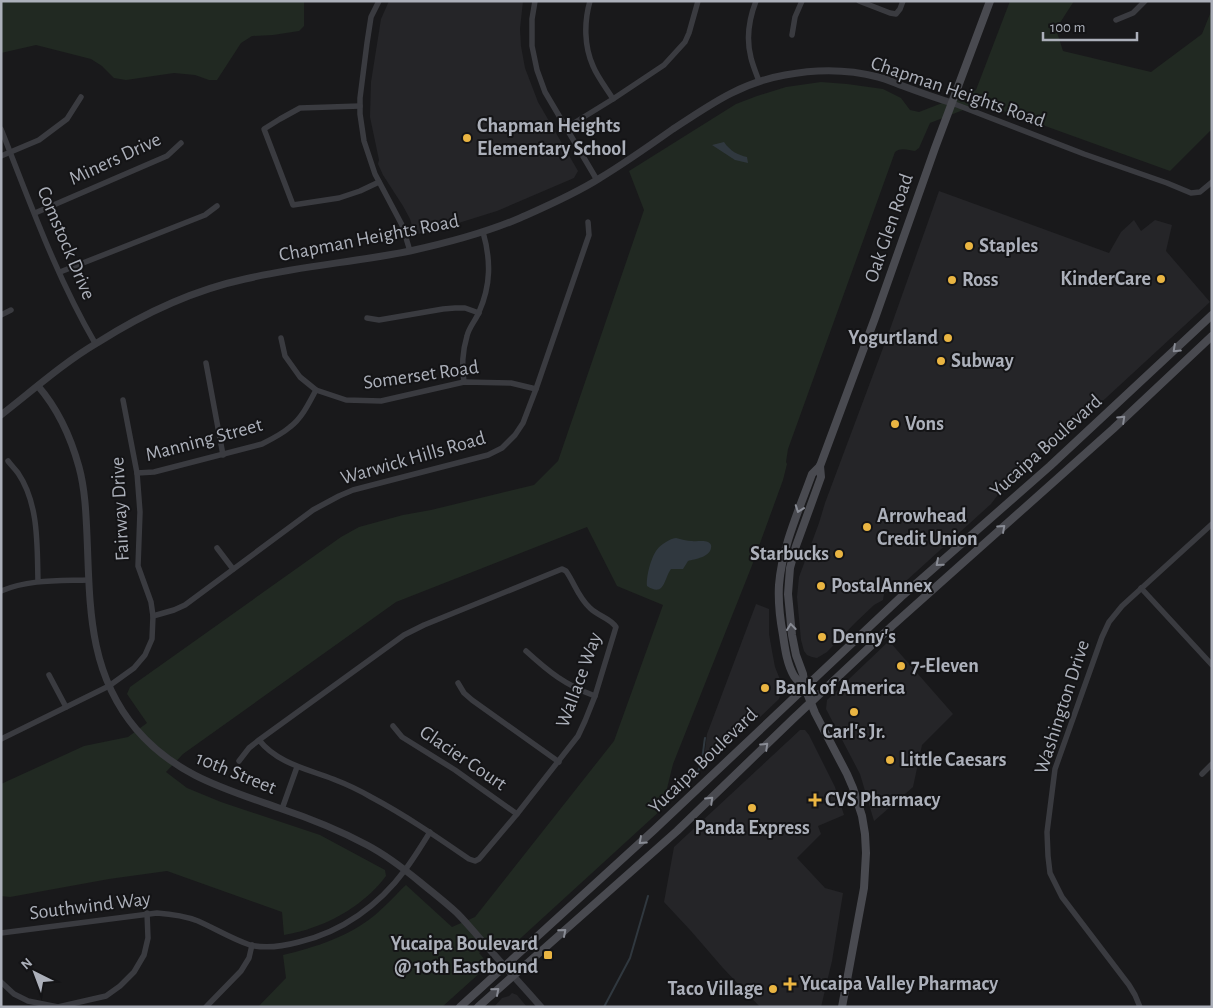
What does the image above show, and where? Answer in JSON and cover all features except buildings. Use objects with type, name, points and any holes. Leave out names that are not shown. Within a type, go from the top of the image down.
[{"type":"main road","name":"Oak Glen Road","points":[[842,1007],[864,888],[865,834],[862,816],[848,774],[810,703],[805,688],[792,635],[788,594],[790,568],[821,477],[820,466],[990,1]]},
{"type":"main road","name":"Yucaipa Boulevard","points":[[460,1007],[661,824],[901,597],[1050,466],[1212,315]]},
{"type":"main road","name":"Yucaipa Boulevard","points":[[478,1007],[676,831],[892,626],[1113,428],[1212,336]]},
{"type":"street","points":[[379,1],[371,17],[366,42],[360,106],[364,141],[378,182],[402,225],[410,251]]},
{"type":"street","points":[[535,1],[532,19],[532,46],[537,70],[545,92],[597,180]]},
{"type":"street","points":[[590,1],[587,18],[587,46],[593,67],[613,99]]},
{"type":"street","points":[[566,128],[664,65],[685,42],[698,1]]},
{"type":"street","points":[[756,1],[751,16],[749,44],[750,56],[759,81]]},
{"type":"street","points":[[792,35],[795,17],[802,1]]},
{"type":"street","points":[[859,1],[896,14],[903,1]]},
{"type":"street","points":[[1116,20],[1133,13],[1145,1]]},
{"type":"street","name":"Chapman Heights Road","points":[[1,415],[95,344],[132,322],[167,306],[205,291],[236,282],[283,271],[410,251],[483,232],[560,200],[597,180],[711,104],[748,85],[787,75],[816,71],[846,71],[879,77],[1191,193],[1200,192],[1212,182]]},
{"type":"street","points":[[1,156],[39,140],[67,119],[81,97]]},
{"type":"street","points":[[360,106],[300,108],[264,130],[293,206],[339,198],[378,182]]},
{"type":"street","name":"Comstock Drive","points":[[1,129],[60,272],[95,344]]},
{"type":"street","name":"Miners Drive","points":[[35,213],[166,156],[181,143]]},
{"type":"street","points":[[60,272],[205,215],[217,206]]},
{"type":"street","name":"Warwick Hills Road","points":[[153,616],[185,605],[312,510],[339,496],[353,490],[488,455],[502,448],[515,435],[523,423],[536,389],[589,235],[588,222]]},
{"type":"street","points":[[464,382],[462,362],[464,347],[468,333],[486,295],[489,258],[483,232]]},
{"type":"street","points":[[367,318],[379,320],[455,308],[465,308],[479,313]]},
{"type":"street","points":[[1,315],[11,310]]},
{"type":"street","name":"Somerset Road","points":[[282,338],[285,356],[300,378],[316,390],[346,400],[381,402],[464,382],[511,383],[536,389]]},
{"type":"street","points":[[206,363],[223,455]]},
{"type":"street","name":"10th Street","points":[[38,386],[56,412],[72,444],[79,468],[84,497],[91,620],[98,655],[109,686],[120,707],[137,730],[167,758],[205,781],[334,828],[383,854],[456,912],[541,1007]]},
{"type":"street","name":"Manning Street","points":[[137,473],[154,472],[262,444],[291,427],[316,390]]},
{"type":"street","name":"Fairway Drive","points":[[1,738],[109,686],[134,668],[145,655],[152,639],[153,616],[151,602],[138,566],[140,512],[137,473],[123,400]]},
{"type":"street","points":[[8,461],[18,473],[26,488],[32,506],[37,536],[38,581]]},
{"type":"street","name":"Washington Drive","points":[[1140,1007],[1136,995],[1062,896],[1050,873],[1046,832],[1055,769],[1109,622],[1122,606],[1212,524]]},
{"type":"street","points":[[217,548],[233,569]]},
{"type":"street","name":"Wallace Way","points":[[239,761],[259,740],[404,635],[424,624],[562,569],[566,571],[576,592],[590,608],[612,621],[616,627],[595,696],[578,736],[479,860],[469,859],[430,832],[371,796],[297,767],[280,758],[263,746],[259,740]]},
{"type":"street","points":[[1,591],[20,584],[38,581],[89,580]]},
{"type":"street","points":[[1141,588],[1212,665]]},
{"type":"street","points":[[526,651],[546,670],[566,683],[595,696]]},
{"type":"street","points":[[49,675],[66,707]]},
{"type":"street","points":[[458,683],[464,693],[472,700],[559,762]]},
{"type":"street","name":"Glacier Court","points":[[393,726],[402,737],[455,770],[517,814]]},
{"type":"street","points":[[1202,774],[1212,764]]},
{"type":"street","points":[[282,809],[297,767]]},
{"type":"street","name":"Southwind Way","points":[[1,933],[157,913],[176,915],[196,921],[252,946],[284,946],[307,940],[359,916],[381,897],[405,870],[430,832]]},
{"type":"street","points":[[1,982],[14,994],[28,1001],[58,1007],[106,996],[120,986],[134,972],[144,955],[148,938],[146,913]]},
{"type":"street","points":[[206,1007],[241,972],[249,958],[252,946]]},
{"type":"shaded area","points":[[1,1],[304,1],[304,26],[299,31],[252,36],[241,43],[217,80],[174,73],[126,80],[114,78],[102,66],[91,59],[36,45],[1,53]]},
{"type":"shaded area","name":"Chapman Heights Elementary School","points":[[389,1],[523,1],[520,29],[525,68],[538,102],[578,171],[574,178],[497,211],[452,225],[418,234],[414,233],[410,219],[378,164],[379,160],[370,117],[371,82],[381,19]]},
{"type":"shaded area","points":[[1010,1],[1074,1],[1056,29],[1063,51],[1151,72],[1202,34],[1212,9],[1212,129],[1170,171],[981,103],[930,123],[919,148],[915,151],[902,149],[895,152],[788,449],[783,480],[751,568],[673,764],[662,809],[511,947],[501,947],[494,941],[479,953],[486,961],[482,971],[442,1007],[258,1007],[286,978],[283,955],[319,945],[365,923],[406,885],[452,927],[475,917],[614,741],[663,605],[617,586],[587,527],[396,602],[183,754],[166,772],[187,788],[221,802],[320,835],[385,870],[386,876],[354,907],[324,923],[284,935],[282,912],[167,871],[109,879],[10,897],[1,896],[1,784],[84,746],[128,737],[147,723],[127,694],[130,687],[341,537],[359,527],[403,515],[534,485],[558,461],[644,210],[629,171],[736,104],[786,87],[821,82],[883,89],[901,98],[910,110],[919,112],[976,90]]},
{"type":"shaded area","points":[[724,142],[734,152],[747,157],[748,163],[735,160],[712,145]]},
{"type":"shaded area","points":[[939,191],[1109,253],[1121,232],[1134,220],[1141,231],[1155,220],[1172,225],[1166,251],[1210,302],[1055,445],[1043,445],[1031,463],[1031,469],[1016,478],[1000,492],[991,504],[906,581],[899,582],[884,594],[883,600],[874,605],[827,652],[817,658],[812,657],[804,651],[801,640],[797,597],[799,577]]},
{"type":"shaded area","points":[[676,538],[708,542],[711,546],[710,551],[702,557],[688,561],[683,569],[671,569],[661,588],[657,590],[647,586],[649,568],[656,551],[665,543]]},
{"type":"shaded area","points":[[756,604],[769,609],[769,634],[772,651],[775,667],[783,687],[779,699],[757,720],[755,719],[709,764],[704,758],[707,734]]},
{"type":"shaded area","points":[[889,641],[953,714],[922,745],[913,787],[874,821],[860,774],[826,709],[827,700]]},
{"type":"shaded area","points":[[800,730],[805,730],[809,735],[835,787],[844,815],[818,826],[821,834],[797,858],[825,888],[843,893],[832,961],[821,1007],[760,1007],[664,902],[674,847]]},
{"type":"shaded area","points":[[512,993],[517,995],[527,1007],[494,1007],[502,998]]},
{"type":"waterway","points":[[681,781],[692,778],[699,770],[705,738]]},
{"type":"waterway","points":[[604,1007],[630,958],[648,896]]},
{"type":"place","name":"Chapman Heights Elementary School","points":[[467,138]]},
{"type":"place","name":"Staples","points":[[969,246]]},
{"type":"place","name":"KinderCare","points":[[1161,279]]},
{"type":"place","name":"Ross","points":[[952,280]]},
{"type":"place","name":"Yogurtland","points":[[948,338]]},
{"type":"place","name":"Subway","points":[[941,361]]},
{"type":"place","name":"Vons","points":[[895,424]]},
{"type":"place","name":"Arrowhead Credit Union","points":[[867,527]]},
{"type":"place","name":"Starbucks","points":[[839,554]]},
{"type":"place","name":"PostalAnnex","points":[[821,586]]},
{"type":"place","name":"Denny's","points":[[822,637]]},
{"type":"place","name":"7-Eleven","points":[[901,666]]},
{"type":"place","name":"Bank of America","points":[[765,688]]},
{"type":"place","name":"Carl's Jr.","points":[[854,712]]},
{"type":"place","name":"Little Caesars","points":[[890,760]]},
{"type":"place","name":"CVS Pharmacy","points":[[815,800]]},
{"type":"place","name":"Panda Express","points":[[752,808]]},
{"type":"place","name":"Yucaipa Boulevard @ 10th Eastbound","points":[[548,955]]},
{"type":"place","name":"Yucaipa Valley Pharmacy","points":[[790,984]]},
{"type":"place","name":"Taco Village","points":[[773,989]]}]
